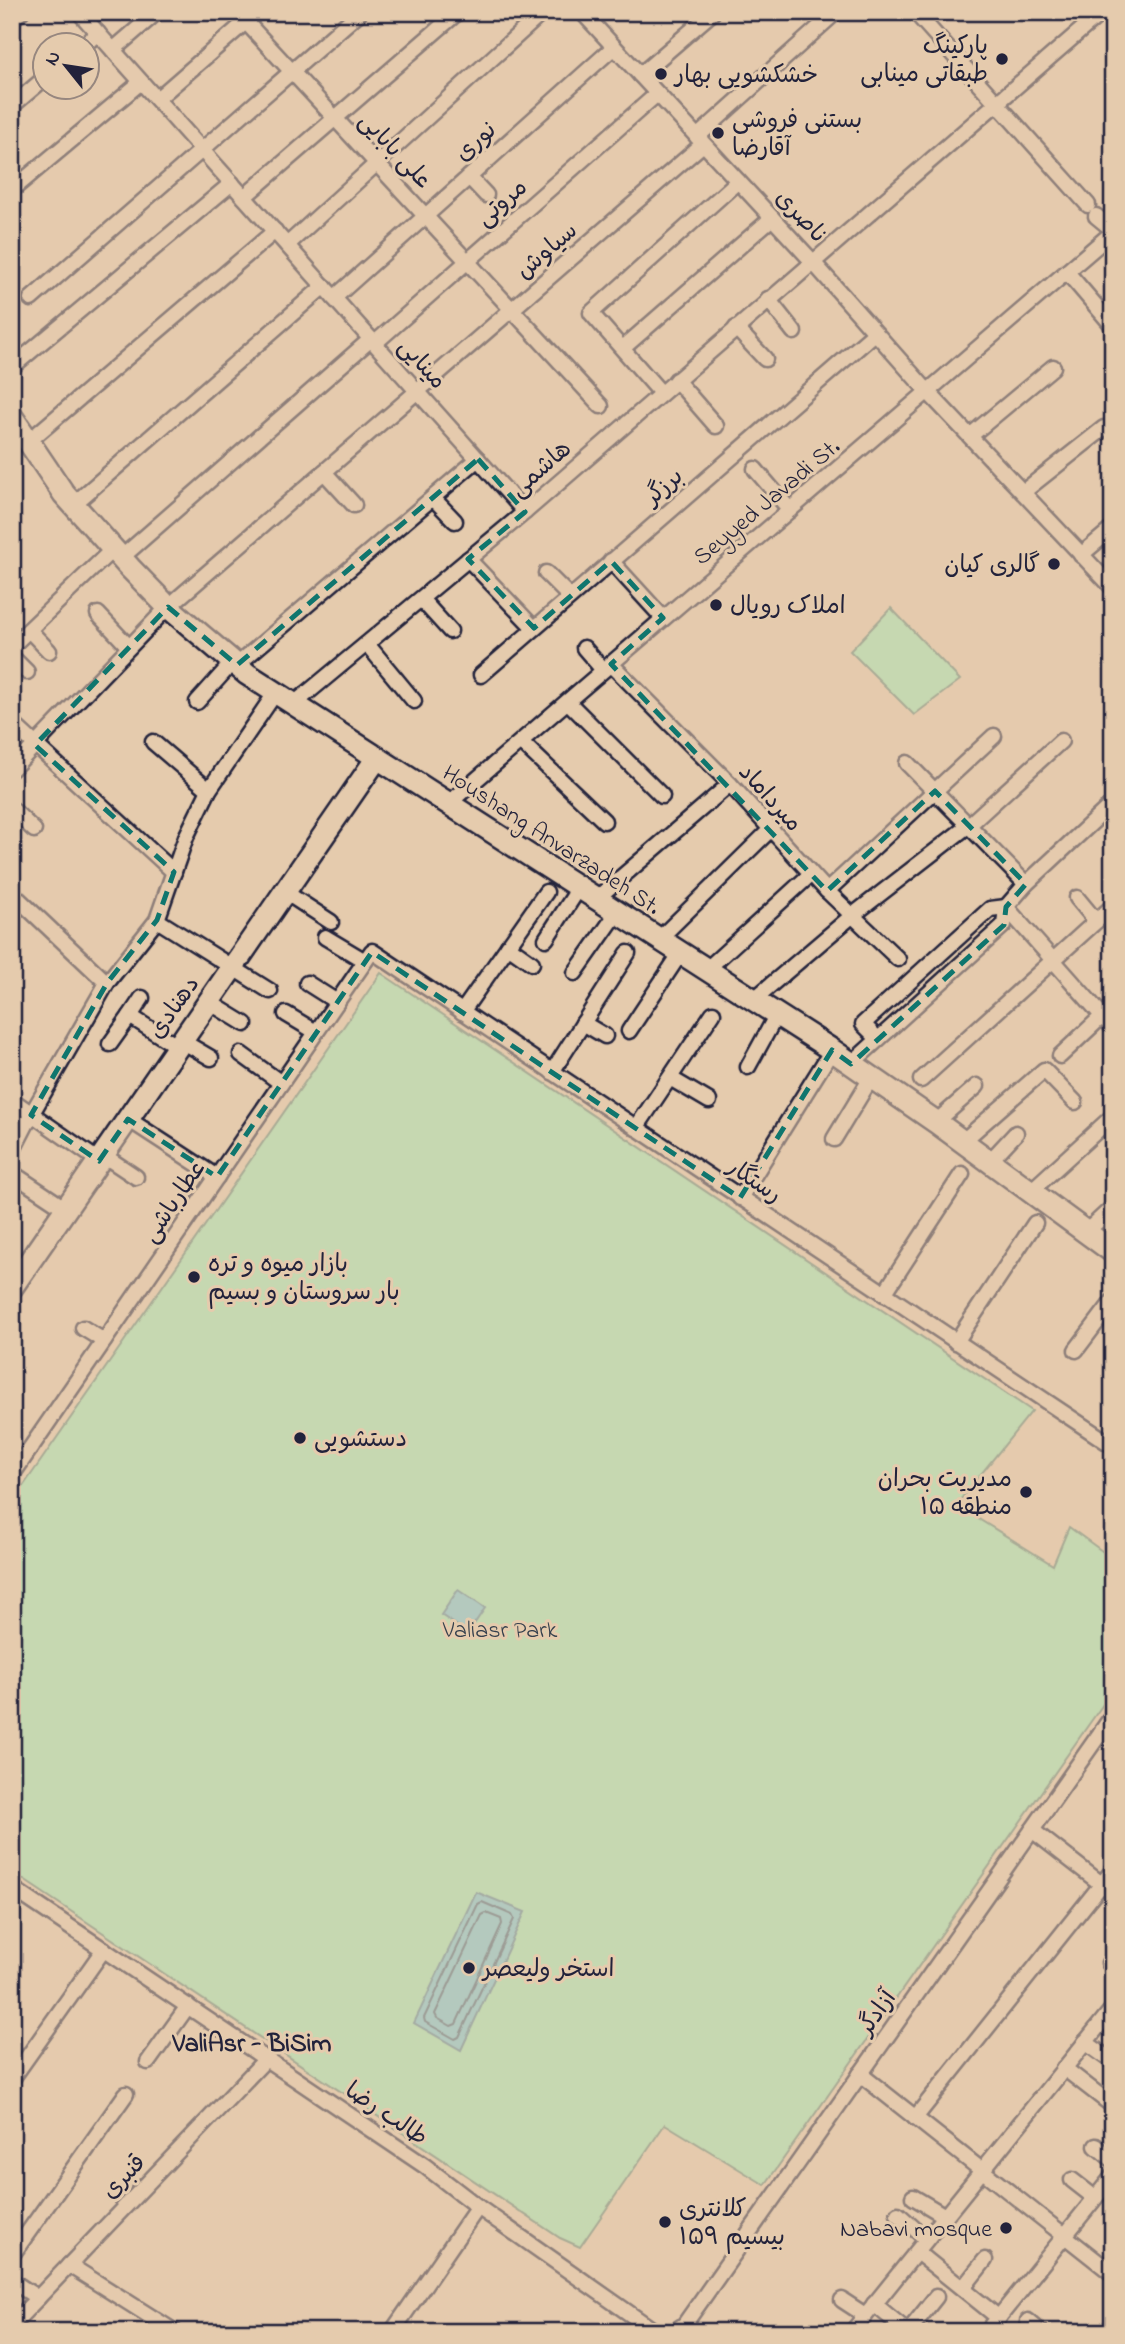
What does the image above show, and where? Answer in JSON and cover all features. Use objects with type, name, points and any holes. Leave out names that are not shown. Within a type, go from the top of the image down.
[{"type":"main road","name":"Houshang Anvarzadeh St.","points":[[12,416],[74,504],[117,553],[168,607],[235,663],[275,692],[832,1050],[936,1122],[1113,1252]]},
{"type":"main road","name":"دهنادی","points":[[12,1287],[377,758]]},
{"type":"street","points":[[12,19],[21,12]]},
{"type":"street","name":"مینایی","points":[[79,12],[97,32]]},
{"type":"street","points":[[113,50],[157,12]]},
{"type":"street","points":[[157,99],[257,12]]},
{"type":"street","points":[[31,299],[360,12]]},
{"type":"street","points":[[244,197],[458,12]]},
{"type":"street","points":[[287,245],[543,12]]},
{"type":"street","name":"ناصری","points":[[582,12],[812,261],[928,392],[1113,588]]},
{"type":"street","points":[[640,75],[713,12]]},
{"type":"street","name":"سیاوش","points":[[12,769],[168,607],[513,309],[700,140],[836,12]]},
{"type":"street","name":"هاشمی","points":[[294,704],[525,512],[1102,12]]},
{"type":"street","points":[[923,15],[997,103],[1113,231]]},
{"type":"street","name":"علی بابایی","points":[[246,22],[601,406]]},
{"type":"street","name":"مینایی","points":[[102,38],[525,512]]},
{"type":"street","name":"نوری","points":[[334,298],[614,47]]},
{"type":"street","points":[[12,190],[141,82]]},
{"type":"street","points":[[12,106],[32,89]]},
{"type":"street","name":"مروتی","points":[[373,341],[657,94]]},
{"type":"street","points":[[469,177],[486,195]]},
{"type":"street","points":[[661,393],[590,313],[738,181]]},
{"type":"street","points":[[12,367],[232,183]]},
{"type":"street","points":[[623,348],[772,218]]},
{"type":"street","points":[[29,441],[275,231]]},
{"type":"street","name":"Seyyed Javadi St.","points":[[448,804],[1113,231]]},
{"type":"street","points":[[1067,272],[1113,326]]},
{"type":"street","points":[[74,504],[324,286]]},
{"type":"street","points":[[768,299],[794,332]]},
{"type":"street","points":[[736,328],[765,359]]},
{"type":"street","name":"برزگر","points":[[481,675],[876,333]]},
{"type":"street","points":[[12,646],[117,553],[373,341]]},
{"type":"street","points":[[970,436],[1053,366]]},
{"type":"street","points":[[676,380],[716,426]]},
{"type":"street","points":[[1023,492],[1104,428]]},
{"type":"street","points":[[197,702],[235,663],[478,459]]},
{"type":"street","points":[[755,469],[790,510]]},
{"type":"street","points":[[324,472],[354,505]]},
{"type":"street","points":[[433,498],[455,521]]},
{"type":"street","points":[[1081,555],[1113,528]]},
{"type":"street","points":[[468,559],[534,628]]},
{"type":"street","points":[[611,561],[663,618]]},
{"type":"street","points":[[546,573],[569,597]]},
{"type":"street","points":[[421,599],[450,631]]},
{"type":"street","points":[[98,614],[130,647]]},
{"type":"street","points":[[29,630],[49,651]]},
{"type":"street","points":[[367,644],[414,702]]},
{"type":"street","name":"میرداماد","points":[[584,648],[730,784],[827,891],[898,959]]},
{"type":"street","points":[[12,657],[27,673]]},
{"type":"street","points":[[12,1152],[107,983],[157,920],[186,837],[209,790],[275,692]]},
{"type":"street","points":[[568,702],[662,796]]},
{"type":"street","points":[[12,723],[175,867]]},
{"type":"street","points":[[827,891],[994,736]]},
{"type":"street","points":[[521,741],[604,821]]},
{"type":"street","points":[[752,1001],[853,915],[969,825],[1061,741]]},
{"type":"street","points":[[153,742],[209,790]]},
{"type":"street","points":[[907,763],[1026,884]]},
{"type":"street","points":[[546,939],[587,893],[730,784]]},
{"type":"street","points":[[851,1064],[1004,925],[1006,907],[1026,884],[1113,803]]},
{"type":"street","points":[[12,809],[34,830]]},
{"type":"street","points":[[658,940],[770,830]]},
{"type":"street","points":[[706,970],[811,874]]},
{"type":"street","points":[[285,892],[331,922]]},
{"type":"street","points":[[462,1012],[546,892]]},
{"type":"street","points":[[12,893],[107,983]]},
{"type":"street","points":[[1077,898],[1096,921]]},
{"type":"street","points":[[921,1080],[1113,906]]},
{"type":"street","points":[[1006,907],[1052,960],[1107,1011],[1113,1028]]},
{"type":"street","points":[[878,1039],[863,1024],[990,909],[1006,907]]},
{"type":"street","points":[[575,973],[617,913]]},
{"type":"street","points":[[157,920],[270,991]]},
{"type":"street","name":"رستگار","points":[[325,937],[368,956],[462,1012],[1113,1446]]},
{"type":"street","points":[[508,946],[532,963]]},
{"type":"street","points":[[552,1072],[628,953]]},
{"type":"street","points":[[629,1031],[680,954]]},
{"type":"street","name":"عطارباشی","points":[[12,1475],[368,956]]},
{"type":"street","points":[[307,983],[337,1002]]},
{"type":"street","points":[[110,1044],[142,998]]},
{"type":"street","points":[[209,1002],[245,1024]]},
{"type":"street","points":[[1060,1056],[1107,1011]]},
{"type":"street","points":[[636,1128],[713,1013]]},
{"type":"street","points":[[286,1014],[316,1032]]},
{"type":"street","points":[[130,1016],[211,1058]]},
{"type":"street","points":[[748,1067],[776,1016]]},
{"type":"street","points":[[583,1023],[605,1036]]},
{"type":"street","points":[[740,1198],[832,1050]]},
{"type":"street","points":[[241,1054],[281,1083]]},
{"type":"street","points":[[962,1142],[1044,1070],[1075,1102]]},
{"type":"street","points":[[670,1078],[709,1101]]},
{"type":"street","points":[[834,1139],[871,1078]]},
{"type":"street","points":[[936,1122],[977,1086]]},
{"type":"street","points":[[12,1100],[31,1115],[136,1177]]},
{"type":"street","points":[[1031,1191],[1113,1116]]},
{"type":"street","points":[[128,1119],[218,1177]]},
{"type":"street","points":[[990,1161],[1016,1133]]},
{"type":"street","points":[[12,1173],[66,1209]]},
{"type":"street","points":[[884,1293],[962,1174]]},
{"type":"street","points":[[1086,1232],[1113,1207]]},
{"type":"street","points":[[956,1342],[1035,1223]]},
{"type":"street","points":[[1076,1350],[1113,1301]]},
{"type":"street","points":[[83,1328],[104,1341]]},
{"type":"street","name":"آزادگر","points":[[673,2332],[684,2325],[1113,1715]]},
{"type":"street","points":[[1101,1732],[1113,1741]]},
{"type":"street","points":[[1032,1830],[1107,1889]]},
{"type":"street","points":[[915,2118],[1107,1889],[1113,1870]]},
{"type":"street","name":"طالب رضا","points":[[12,1888],[425,2166],[478,2207],[653,2330],[663,2332]]},
{"type":"street","points":[[12,2079],[104,1950]]},
{"type":"street","points":[[148,2062],[188,2006]]},
{"type":"street","points":[[852,2332],[1113,2008]]},
{"type":"street","points":[[1085,2042],[1113,2062]]},
{"type":"street","name":"قنبری","points":[[12,2325],[266,2059]]},
{"type":"street","points":[[1064,2068],[1113,2106]]},
{"type":"street","points":[[860,2074],[1113,2274]]},
{"type":"street","points":[[12,2255],[126,2094]]},
{"type":"street","points":[[1097,2146],[1113,2160]]},
{"type":"street","points":[[1072,2180],[1095,2198]]},
{"type":"street","points":[[988,2332],[1111,2181]]},
{"type":"street","points":[[913,2197],[945,2216]]},
{"type":"street","points":[[392,2332],[478,2207]]},
{"type":"street","points":[[898,2214],[926,2239]]},
{"type":"street","points":[[917,2252],[999,2318]]},
{"type":"street","points":[[963,2288],[985,2260]]},
{"type":"street","points":[[69,2265],[175,2332]]},
{"type":"street","points":[[12,2281],[38,2298]]},
{"type":"street","points":[[842,2300],[869,2310],[908,2332],[936,2297]]},
{"type":"street","points":[[1028,2321],[1041,2332]]},
{"type":"highlighted area","points":[[478,459],[525,512],[468,559],[534,628],[611,561],[663,618],[611,664],[827,891],[935,791],[1026,884],[1006,907],[1004,925],[851,1064],[832,1050],[740,1198],[372,952],[217,1177],[128,1119],[99,1161],[31,1115],[107,983],[157,920],[174,872],[35,745],[168,607],[237,665]]},
{"type":"green space","points":[[891,608],[960,680],[914,715],[850,651]]},
{"type":"green space","name":"Valiasr Park","points":[[381,973],[1032,1411],[956,1505],[1053,1565],[1069,1527],[1113,1559],[1113,1690],[765,2185],[665,2124],[580,2247],[560,2238],[12,1872],[12,1502]]},
{"type":"water","points":[[458,1590],[485,1608],[468,1633],[441,1615]]},
{"type":"water","name":"استخر ولیعصر","points":[[476,1892],[525,1912],[461,2050],[414,2023]]},
{"type":"place","name":"پارکینگ طبقاتی مینابی","points":[[1002,59]]},
{"type":"place","name":"خشکشویی بهار","points":[[661,74]]},
{"type":"place","name":"بستنی فروشی آقارضا","points":[[718,133]]},
{"type":"place","name":"گالری کیان","points":[[1054,564]]},
{"type":"place","name":"املاک رویال","points":[[716,605]]},
{"type":"place","name":"بازار میوه و تره بار سروستان و بسیم","points":[[194,1277]]},
{"type":"place","name":"دستشویی","points":[[300,1438]]},
{"type":"place","name":"مدیریت بحران منطقه ۱۵","points":[[1026,1492]]},
{"type":"place","name":"استخر ولیعصر","points":[[469,1968]]},
{"type":"place","name":"کلانتری ۱۵۹ بیسیم","points":[[665,2222]]},
{"type":"place","name":"Nabavi mosque","points":[[1006,2228]]},
{"type":"district","name":"ValiAsr - BiSim","points":[[252,2042]]}]
